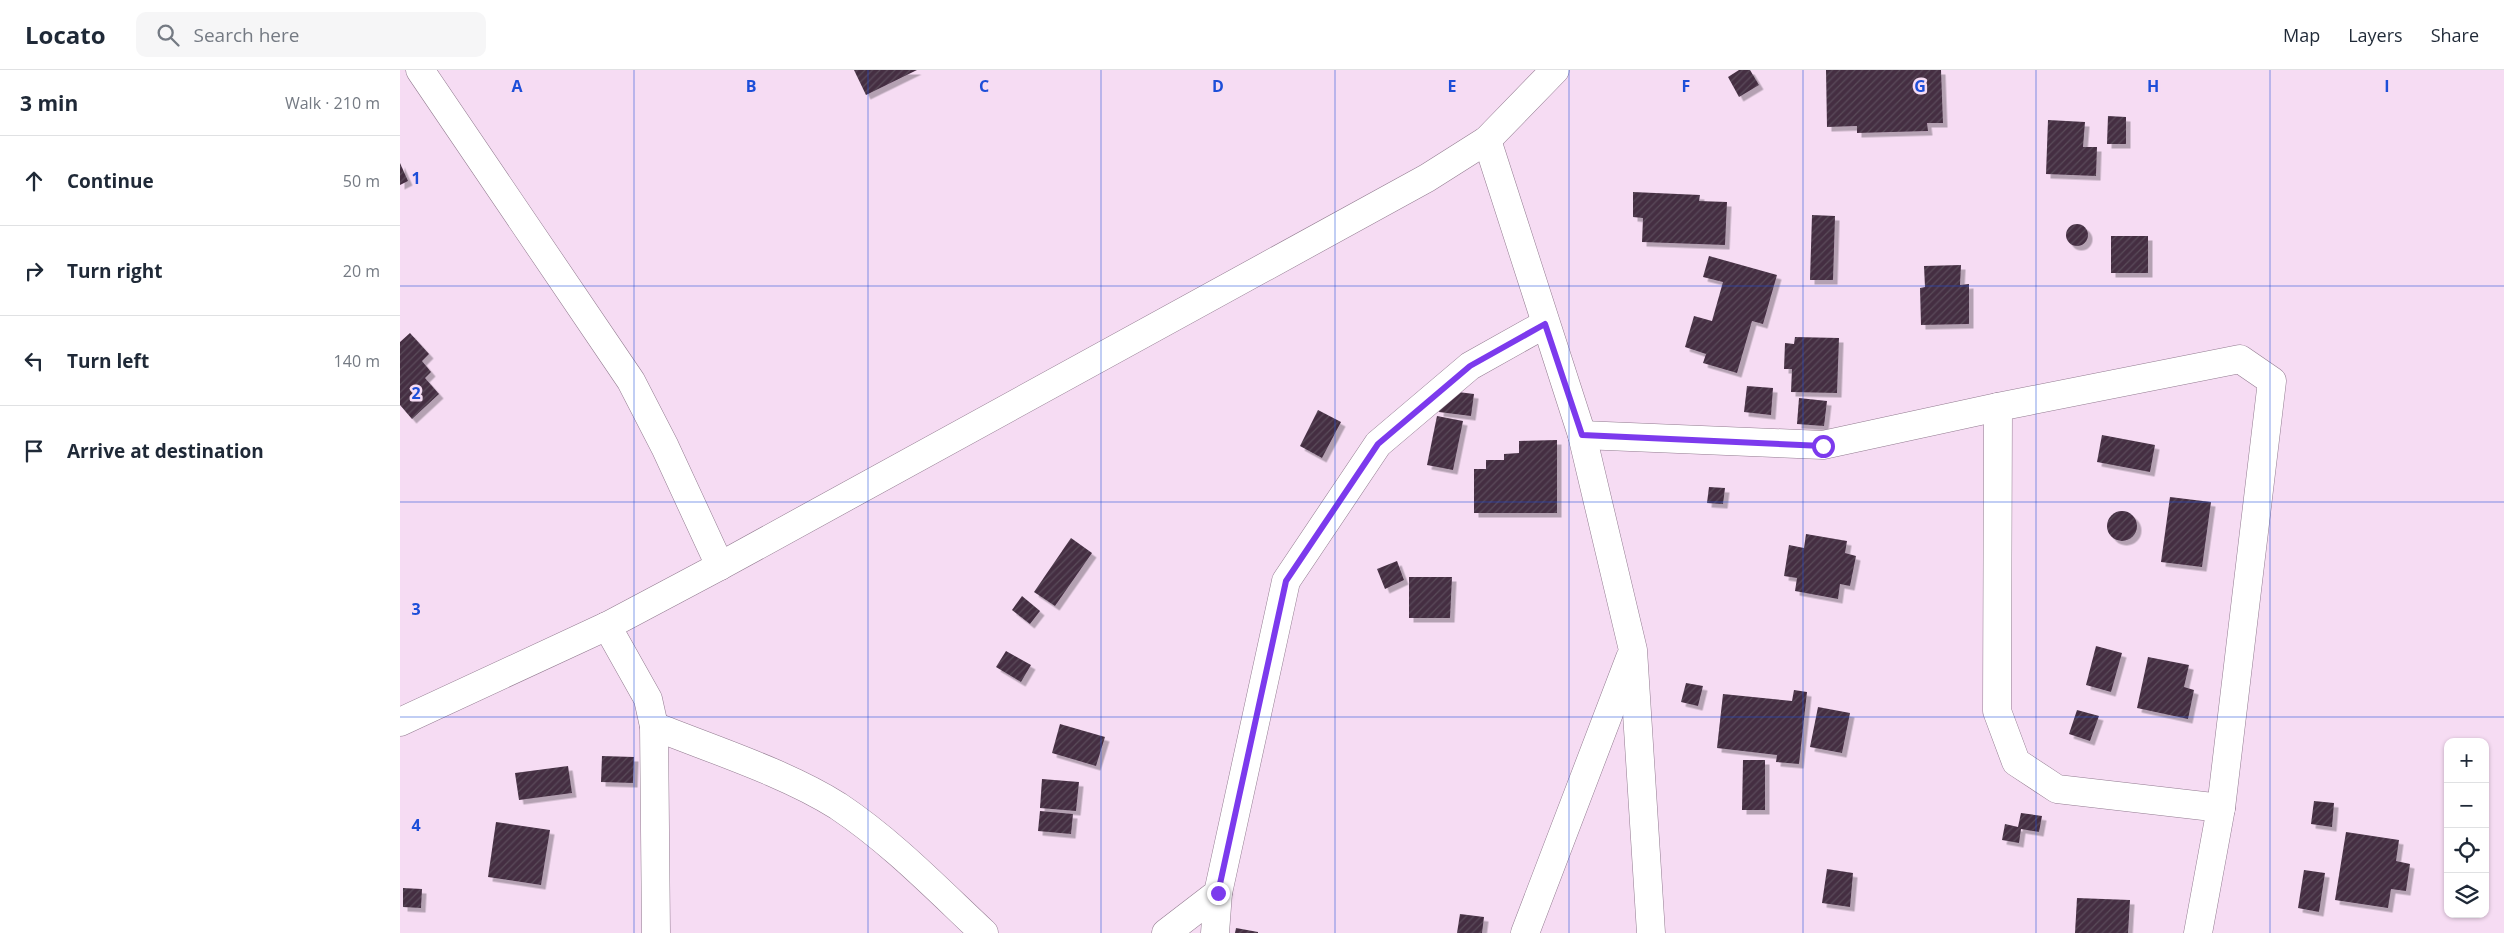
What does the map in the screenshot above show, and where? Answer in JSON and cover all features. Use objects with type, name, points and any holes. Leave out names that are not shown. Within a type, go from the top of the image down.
[{"type":"street","points":[[420,70],[631,382],[665,447],[720,566]]},
{"type":"street","points":[[400,722],[607,626],[720,566],[1427,178],[1487,140],[1555,70]]},
{"type":"street","points":[[1487,140],[1582,435],[1633,650],[1651,933]]},
{"type":"street","points":[[1215,933],[1218,893],[1286,581],[1378,444],[1470,366],[1545,324]]},
{"type":"street","points":[[1582,435],[1823,446],[1998,407],[2240,359],[2272,381],[2222,808],[2198,933]]},
{"type":"street","points":[[1998,407],[1997,711],[2016,762],[2057,789],[2222,808]]},
{"type":"street","points":[[607,626],[648,698],[654,726],[656,933]]},
{"type":"street","points":[[1525,933],[1633,650]]},
{"type":"street","points":[[654,726],[793,782],[837,806],[890,844],[984,933]]},
{"type":"street","points":[[1166,933],[1218,893]]},
{"type":"building","points":[[854,70],[917,70],[866,95]]},
{"type":"building","points":[[1739,70],[1750,70],[1759,85],[1739,97],[1728,77]]},
{"type":"building","points":[[1826,70],[1941,70],[1943,123],[1927,123],[1928,131],[1857,133],[1857,126],[1827,127]]},
{"type":"building","points":[[2108,116],[2126,117],[2126,144],[2107,144]]},
{"type":"building","points":[[2048,120],[2085,122],[2083,147],[2097,147],[2096,176],[2046,174]]},
{"type":"building","points":[[400,163],[408,181],[400,185]]},
{"type":"building","points":[[1633,192],[1700,195],[1699,201],[1727,202],[1725,245],[1642,242],[1643,218],[1633,217]]},
{"type":"building","points":[[1812,215],[1835,216],[1833,280],[1810,280]]},
{"type":"building","points":[[2077,224],[2085,227],[2088,235],[2085,243],[2077,246],[2069,243],[2066,235],[2069,227]]},
{"type":"building","points":[[2111,236],[2148,236],[2148,273],[2111,273]]},
{"type":"building","points":[[1709,256],[1777,275],[1763,324],[1752,321],[1737,373],[1703,363],[1706,354],[1685,347],[1694,316],[1712,321],[1723,282],[1703,277]]},
{"type":"building","points":[[1961,265],[1960,285],[1969,284],[1969,324],[1921,325],[1920,288],[1925,287],[1924,266]]},
{"type":"building","points":[[410,333],[429,354],[422,361],[431,372],[425,378],[439,394],[412,419],[400,405],[400,342]]},
{"type":"building","points":[[1795,337],[1839,338],[1837,393],[1791,392],[1792,369],[1784,369],[1785,343],[1794,344]]},
{"type":"building","points":[[1747,386],[1773,388],[1771,415],[1744,412]]},
{"type":"building","points":[[1442,390],[1474,394],[1471,416],[1439,412]]},
{"type":"building","points":[[1799,398],[1827,401],[1824,426],[1797,424]]},
{"type":"building","points":[[1318,410],[1341,422],[1322,458],[1300,446]]},
{"type":"building","points":[[1437,416],[1463,421],[1453,470],[1427,465]]},
{"type":"building","points":[[2102,435],[2155,445],[2150,472],[2097,462]]},
{"type":"building","points":[[1557,440],[1557,513],[1474,513],[1474,469],[1486,469],[1486,460],[1504,460],[1504,454],[1519,453],[1519,441]]},
{"type":"building","points":[[1709,487],[1725,488],[1723,504],[1707,503]]},
{"type":"building","points":[[2170,497],[2211,502],[2202,567],[2161,562]]},
{"type":"building","points":[[2122,511],[2128,512],[2136,520],[2136,532],[2128,540],[2122,541],[2116,540],[2108,532],[2107,526],[2108,520],[2116,512]]},
{"type":"building","points":[[1806,534],[1847,541],[1845,553],[1856,556],[1850,586],[1840,584],[1838,599],[1795,591],[1797,578],[1784,576],[1789,545],[1804,548]]},
{"type":"building","points":[[1071,538],[1092,553],[1055,606],[1034,592]]},
{"type":"building","points":[[1397,561],[1404,580],[1385,589],[1377,569]]},
{"type":"building","points":[[1409,577],[1452,577],[1450,618],[1409,618]]},
{"type":"building","points":[[1022,596],[1040,611],[1030,624],[1012,610]]},
{"type":"building","points":[[2096,646],[2122,653],[2111,692],[2086,685]]},
{"type":"building","points":[[1006,651],[1031,665],[1021,682],[996,667]]},
{"type":"building","points":[[2148,657],[2189,665],[2184,687],[2194,690],[2188,719],[2137,708]]},
{"type":"building","points":[[1686,683],[1703,686],[1698,706],[1681,702]]},
{"type":"building","points":[[1794,690],[1807,692],[1799,764],[1776,762],[1777,755],[1717,748],[1723,694],[1792,701]]},
{"type":"building","points":[[1818,707],[1850,713],[1842,753],[1810,747]]},
{"type":"building","points":[[2077,710],[2099,716],[2090,741],[2069,734]]},
{"type":"building","points":[[1060,724],[1105,737],[1096,766],[1052,753]]},
{"type":"building","points":[[602,756],[634,757],[633,783],[601,782]]},
{"type":"building","points":[[1743,760],[1765,760],[1765,810],[1742,810]]},
{"type":"building","points":[[568,766],[572,793],[519,800],[515,773]]},
{"type":"building","points":[[1042,779],[1079,782],[1076,811],[1040,808]]},
{"type":"building","points":[[2314,801],[2334,803],[2332,827],[2311,824]]},
{"type":"building","points":[[1040,811],[1073,814],[1071,834],[1038,831]]},
{"type":"building","points":[[2021,813],[2042,816],[2039,832],[2021,829],[2019,843],[2002,840],[2005,824],[2018,827]]},
{"type":"building","points":[[496,822],[550,830],[541,885],[488,877]]},
{"type":"building","points":[[2346,832],[2399,840],[2396,861],[2410,864],[2406,891],[2391,889],[2388,908],[2335,900]]},
{"type":"building","points":[[1827,869],[1853,873],[1850,907],[1822,903]]},
{"type":"building","points":[[2304,870],[2325,873],[2319,912],[2298,908]]},
{"type":"building","points":[[403,888],[422,889],[421,908],[403,907]]},
{"type":"building","points":[[2077,898],[2130,900],[2128,933],[2075,933]]},
{"type":"building","points":[[1460,914],[1484,917],[1482,933],[1457,933]]},
{"type":"building","points":[[1236,928],[1258,932],[1258,933],[1235,933]]},
{"type":"route","points":[[1218,893],[1286,581],[1378,444],[1470,366],[1545,324],[1582,435],[1823,446]]}]
